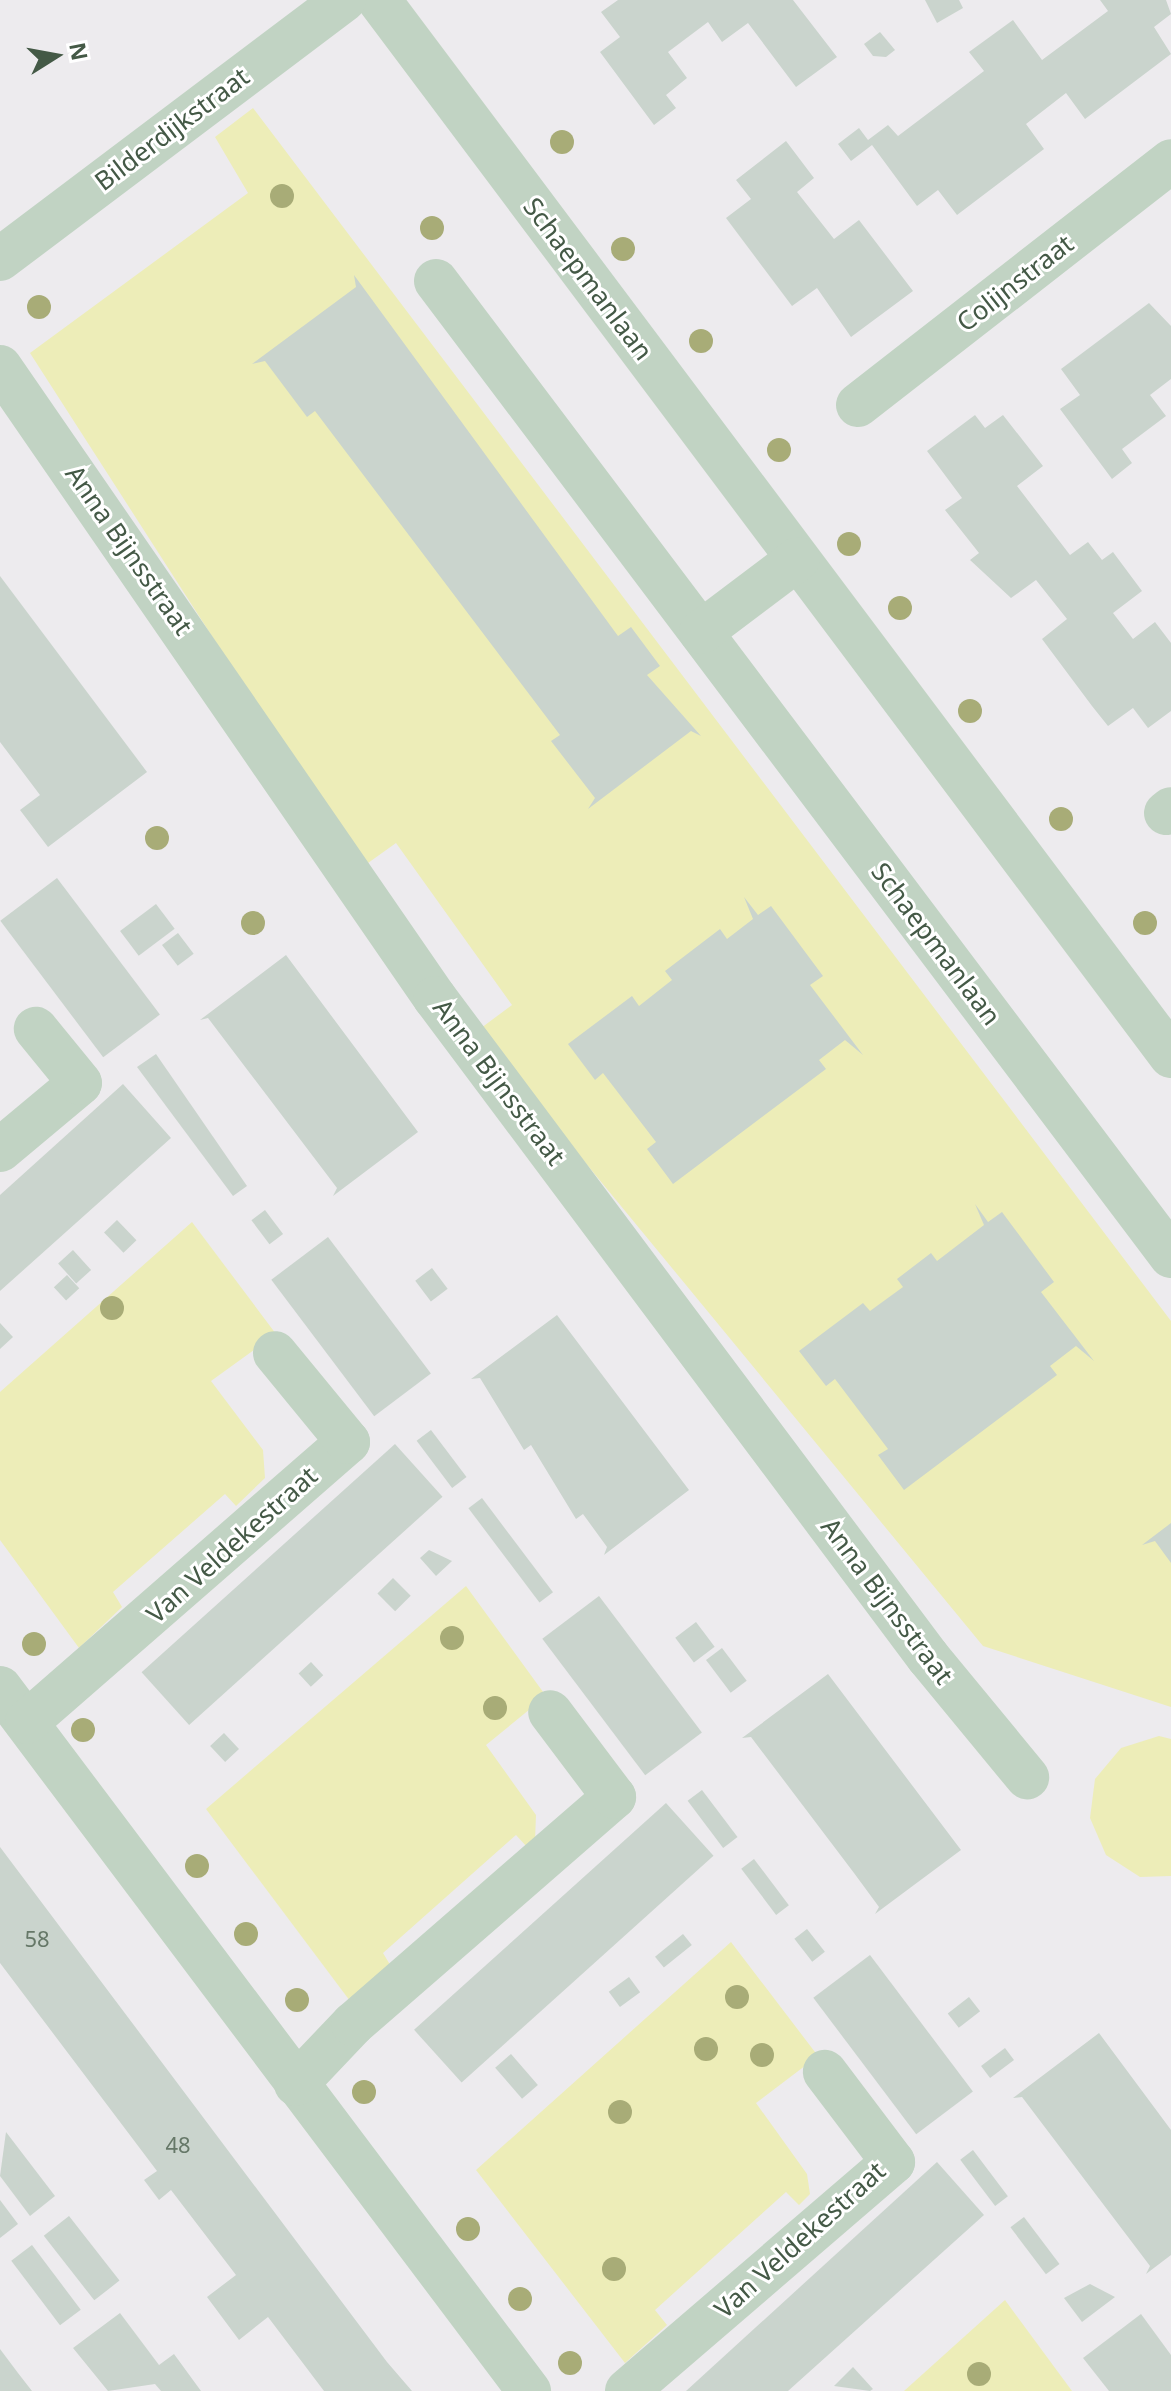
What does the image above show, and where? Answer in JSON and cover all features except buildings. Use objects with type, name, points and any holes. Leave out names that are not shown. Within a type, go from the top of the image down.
[{"type":"street","name":"Bilderdijkstraat","points":[[0,259],[344,0]]},
{"type":"street","name":"Schaepmanlaan","points":[[379,0],[1171,1056]]},
{"type":"street","name":"Colijnstraat","points":[[858,405],[1171,161]]},
{"type":"street","name":"Schaepmanlaan","points":[[436,281],[1171,1256]]},
{"type":"street","name":"Anna Bijnsstraat","points":[[0,367],[435,998],[928,1657],[1027,1777]]},
{"type":"street","points":[[701,632],[798,559]]},
{"type":"street","points":[[0,1150],[80,1083],[36,1029]]},
{"type":"street","name":"Van Veldekestraat","points":[[27,1722],[348,1442],[275,1353]]},
{"type":"street","points":[[0,1688],[529,2391]]},
{"type":"street","points":[[296,2084],[353,2024],[614,1797],[550,1712]]},
{"type":"street","name":"Van Veldekestraat","points":[[627,2391],[893,2162],[825,2072]]},
{"type":"green space","points":[[253,108],[1171,1321],[1171,1707],[983,1646],[477,1031],[512,1005],[396,843],[361,868],[30,353],[248,193],[215,137]]},
{"type":"green space","points":[[192,1222],[276,1334],[211,1381],[263,1450],[265,1478],[236,1506],[225,1494],[113,1592],[122,1607],[79,1648],[0,1540],[0,1392]]},
{"type":"green space","points":[[466,1586],[546,1696],[486,1745],[536,1815],[535,1841],[527,1847],[516,1835],[383,1953],[392,1968],[353,2005],[206,1809]]},
{"type":"green space","points":[[1159,1736],[1171,1739],[1171,1876],[1140,1877],[1106,1855],[1090,1818],[1095,1779],[1121,1748]]},
{"type":"green space","points":[[731,1942],[818,2056],[756,2103],[807,2174],[810,2194],[799,2205],[786,2192],[655,2310],[667,2325],[625,2363],[476,2170]]},
{"type":"green space","points":[[1005,2300],[1072,2391],[904,2391]]}]
